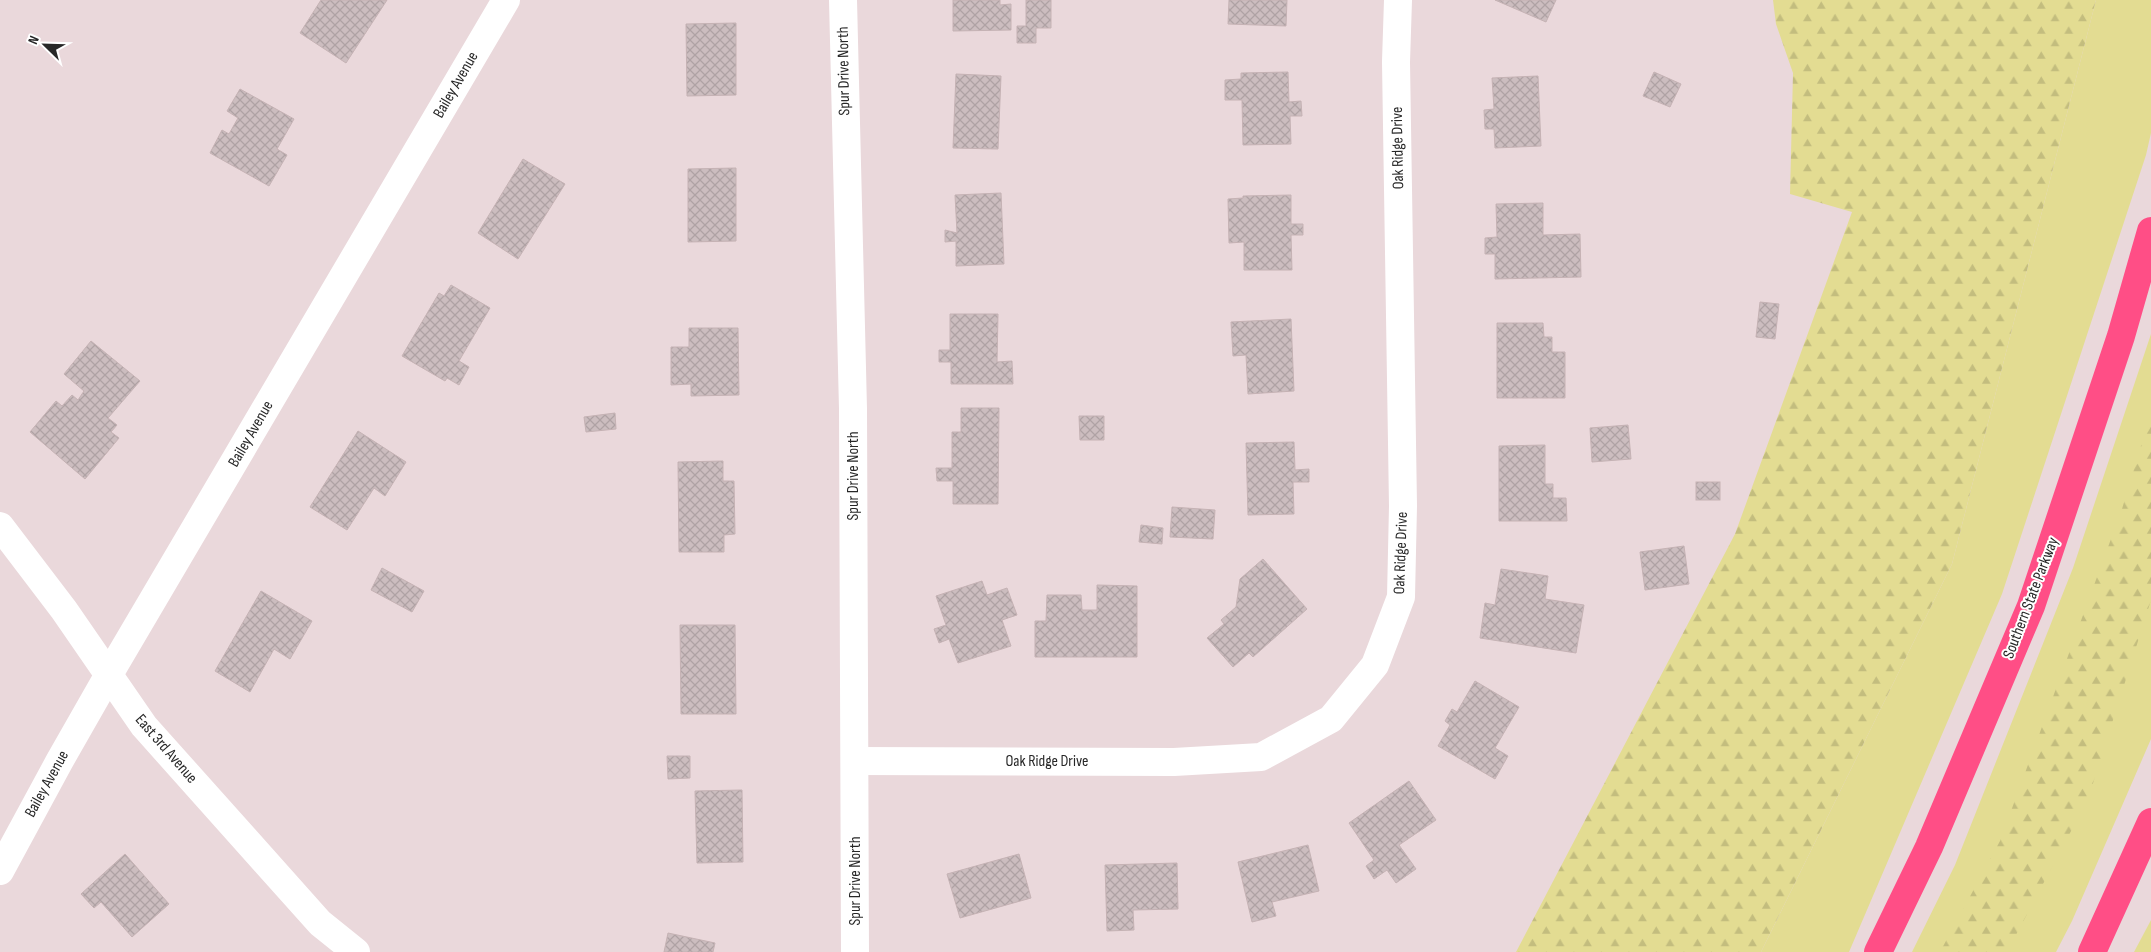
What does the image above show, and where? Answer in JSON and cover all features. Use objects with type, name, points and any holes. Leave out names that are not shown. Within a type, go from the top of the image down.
[{"type":"highway","name":"Southern State Parkway","points":[[1878,952],[1929,847],[2031,606],[2121,336],[2151,231]]},
{"type":"highway","points":[[2092,952],[2151,822]]},
{"type":"street","name":"Bailey Avenue","points":[[0,871],[108,676],[506,0]]},
{"type":"street","name":"Spur Drive North","points":[[843,0],[853,409],[854,952]]},
{"type":"street","name":"Oak Ridge Drive","points":[[854,761],[1174,762],[1261,757],[1331,719],[1375,665],[1401,597],[1403,506],[1396,62],[1398,0]]},
{"type":"street","name":"East 3rd Avenue","points":[[0,526],[64,610],[144,726],[320,923],[356,952]]},
{"type":"green space","points":[[1773,0],[2096,0],[1952,564],[1761,952],[1516,952],[1735,534],[1852,212],[1790,194],[1793,73],[1776,24]]},
{"type":"green space","points":[[2096,0],[2151,0],[2151,133],[2146,155],[2002,594],[1849,952],[1761,952],[1952,564]]},
{"type":"green space","points":[[2151,334],[2151,739],[2072,921],[2056,952],[1912,952],[1955,865],[2073,568]]},
{"type":"green space","points":[[2151,412],[2151,600],[2088,799],[2007,952],[1940,952],[2000,841],[2122,509]]},
{"type":"green space","points":[[2151,920],[2151,952],[2134,952]]},
{"type":"building","points":[[321,0],[387,0],[346,63],[300,33]]},
{"type":"building","points":[[953,0],[1000,0],[1000,5],[1011,4],[1011,30],[953,31]]},
{"type":"building","points":[[1026,0],[1051,0],[1051,28],[1036,28],[1036,43],[1017,43],[1017,26],[1026,26]]},
{"type":"building","points":[[1229,0],[1287,0],[1286,26],[1228,24]]},
{"type":"building","points":[[1495,0],[1556,0],[1546,22]]},
{"type":"building","points":[[736,23],[736,95],[687,96],[686,24]]},
{"type":"building","points":[[1288,72],[1289,102],[1301,101],[1302,116],[1290,116],[1291,144],[1243,145],[1242,100],[1225,100],[1225,80],[1241,79],[1241,73]]},
{"type":"building","points":[[1654,72],[1681,84],[1670,107],[1643,96]]},
{"type":"building","points":[[956,74],[1001,76],[998,149],[953,148]]},
{"type":"building","points":[[1538,76],[1541,146],[1495,148],[1494,129],[1485,129],[1484,110],[1494,109],[1492,78]]},
{"type":"building","points":[[240,89],[294,119],[277,149],[287,155],[269,186],[210,153],[222,130],[229,134],[238,118],[227,111]]},
{"type":"building","points":[[523,159],[565,184],[518,259],[478,233]]},
{"type":"building","points":[[736,168],[736,241],[688,242],[688,169]]},
{"type":"building","points":[[1001,193],[1004,264],[956,266],[956,241],[945,242],[945,230],[957,233],[955,195]]},
{"type":"building","points":[[1291,195],[1291,224],[1303,224],[1303,235],[1291,235],[1292,270],[1244,270],[1244,242],[1229,243],[1228,199],[1243,198],[1243,196]]},
{"type":"building","points":[[1543,203],[1543,235],[1580,234],[1581,277],[1495,279],[1495,254],[1485,254],[1485,238],[1497,237],[1496,204]]},
{"type":"building","points":[[451,285],[490,308],[459,361],[469,367],[459,385],[447,378],[445,381],[402,356],[439,293],[444,296]]},
{"type":"building","points":[[1760,302],[1779,304],[1775,339],[1756,337]]},
{"type":"building","points":[[950,314],[998,314],[997,362],[1012,361],[1013,384],[951,384],[951,362],[939,362],[939,350],[950,350]]},
{"type":"building","points":[[1291,319],[1294,391],[1248,394],[1246,355],[1233,356],[1231,322]]},
{"type":"building","points":[[1497,323],[1543,323],[1544,337],[1552,337],[1552,352],[1565,352],[1565,398],[1497,398]]},
{"type":"building","points":[[689,328],[738,328],[739,395],[691,396],[691,384],[671,385],[671,347],[689,347]]},
{"type":"building","points":[[91,341],[140,381],[108,418],[117,425],[111,432],[119,438],[85,479],[30,432],[56,401],[62,406],[72,395],[78,400],[84,391],[64,374]]},
{"type":"building","points":[[961,408],[999,408],[998,504],[953,504],[953,481],[937,481],[936,468],[952,468],[952,432],[961,432]]},
{"type":"building","points":[[615,413],[616,429],[586,432],[584,417]]},
{"type":"building","points":[[1079,416],[1104,416],[1104,440],[1080,440]]},
{"type":"building","points":[[1628,425],[1631,459],[1592,462],[1590,428]]},
{"type":"building","points":[[358,431],[406,462],[385,496],[374,488],[347,530],[310,507]]},
{"type":"building","points":[[1294,442],[1295,470],[1309,469],[1309,482],[1293,482],[1294,514],[1248,515],[1246,443]]},
{"type":"building","points":[[1545,445],[1545,484],[1553,484],[1553,498],[1566,498],[1567,521],[1499,521],[1499,446]]},
{"type":"building","points":[[723,461],[723,481],[734,481],[735,534],[724,535],[724,552],[679,552],[678,462]]},
{"type":"building","points":[[1696,482],[1720,482],[1720,500],[1696,500]]},
{"type":"building","points":[[1172,507],[1215,510],[1213,539],[1170,537]]},
{"type":"building","points":[[1141,525],[1163,528],[1162,544],[1139,542]]},
{"type":"building","points":[[1684,546],[1689,584],[1645,590],[1640,552]]},
{"type":"building","points":[[1263,559],[1307,609],[1253,657],[1249,653],[1233,667],[1207,638],[1224,624],[1221,620],[1236,607],[1240,579]]},
{"type":"building","points":[[382,568],[424,591],[412,612],[371,590]]},
{"type":"building","points":[[1501,569],[1548,576],[1545,599],[1584,605],[1576,653],[1480,638],[1485,603],[1495,605]]},
{"type":"building","points":[[982,581],[987,595],[1007,588],[1017,615],[1002,620],[1011,646],[958,663],[949,639],[939,643],[934,629],[946,625],[936,596]]},
{"type":"building","points":[[1097,585],[1137,586],[1137,657],[1035,657],[1035,621],[1046,621],[1047,595],[1081,595],[1082,610],[1097,610]]},
{"type":"building","points":[[261,591],[312,621],[290,659],[274,649],[250,692],[215,671]]},
{"type":"building","points":[[680,625],[735,625],[736,714],[681,714]]},
{"type":"building","points":[[1475,681],[1519,707],[1495,748],[1508,756],[1495,779],[1438,746],[1450,725],[1445,721],[1452,709],[1457,712]]},
{"type":"building","points":[[667,756],[690,756],[690,778],[668,779]]},
{"type":"building","points":[[1409,781],[1436,820],[1399,845],[1416,869],[1396,883],[1387,870],[1374,879],[1366,866],[1374,860],[1349,823]]},
{"type":"building","points":[[742,790],[743,862],[697,863],[695,791]]},
{"type":"building","points":[[1308,845],[1319,891],[1272,902],[1276,916],[1252,922],[1238,862]]},
{"type":"building","points":[[125,854],[169,904],[132,937],[101,902],[94,908],[81,894]]},
{"type":"building","points":[[1019,854],[1031,898],[960,918],[947,874]]},
{"type":"building","points":[[1177,863],[1178,909],[1133,910],[1134,930],[1107,931],[1105,865]]},
{"type":"building","points":[[668,933],[715,943],[713,952],[664,952]]}]
